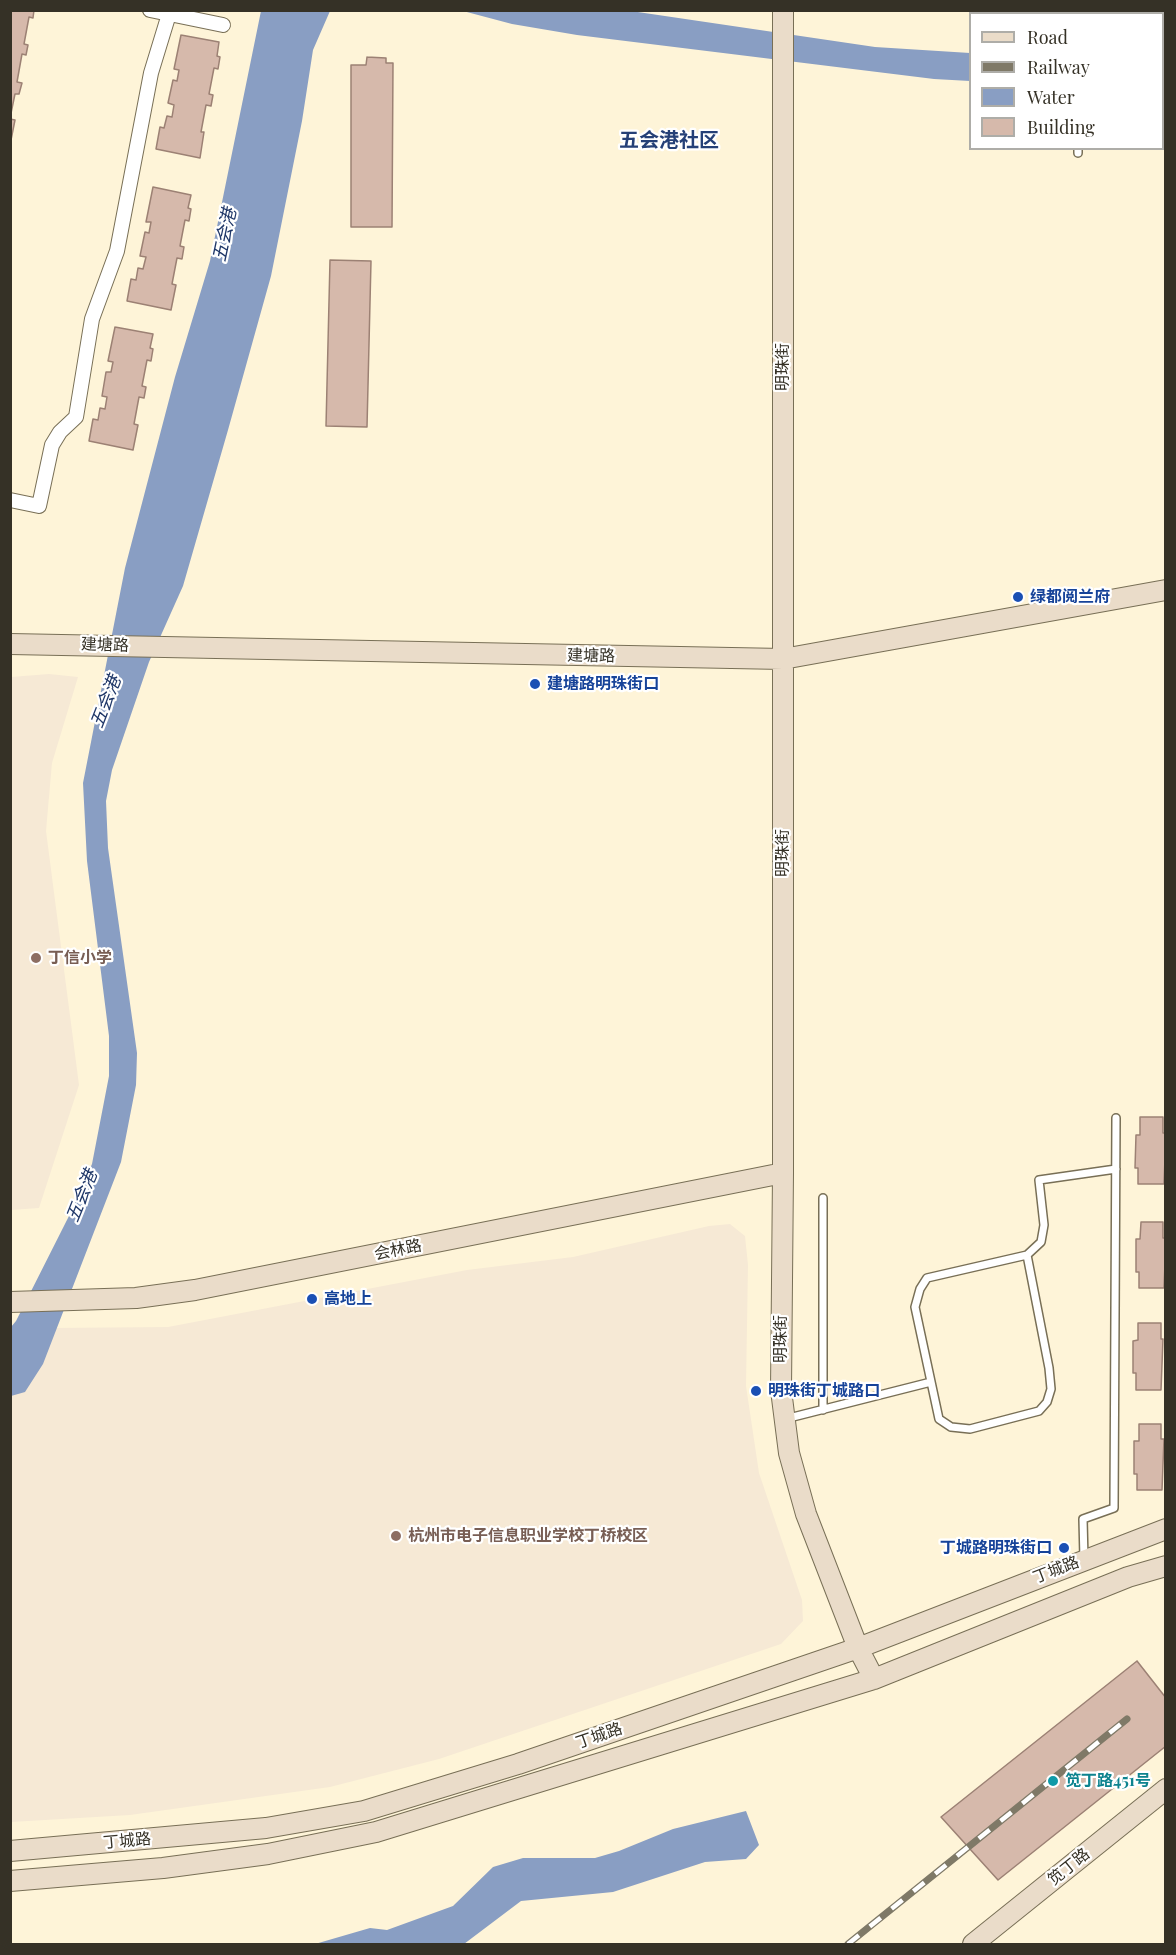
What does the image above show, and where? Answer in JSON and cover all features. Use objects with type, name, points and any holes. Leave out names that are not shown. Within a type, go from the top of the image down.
[{"type":"street","points":[[150,10],[223,25]]},
{"type":"street","name":"明珠街","points":[[783,10],[781,1390],[789,1453],[806,1514],[858,1648],[874,1679]]},
{"type":"street","points":[[10,500],[39,506],[52,445],[60,432],[76,417],[92,319],[117,251],[151,73],[169,14]]},
{"type":"street","name":"建塘路","points":[[10,644],[783,659],[1166,590]]},
{"type":"street","name":"会林路","points":[[10,1302],[136,1298],[195,1290],[783,1173]]},
{"type":"street","name":"丁城路","points":[[10,1851],[266,1828],[364,1811],[518,1764],[858,1648],[1166,1529]]},
{"type":"street","name":"丁城路","points":[[10,1881],[163,1869],[268,1854],[376,1832],[874,1679],[1128,1577],[1166,1566]]},
{"type":"street","name":"笕丁路","points":[[973,1944],[992,1937],[1166,1789]]},
{"type":"lane","points":[[1084,1559],[1083,1520],[1114,1508],[1116,1118]]},
{"type":"lane","points":[[1027,1255],[1049,1368],[1051,1389],[1047,1402],[1039,1412],[970,1429],[951,1427],[939,1419],[915,1307],[920,1289],[927,1278],[1027,1255],[1041,1242],[1044,1225],[1039,1180],[1116,1169]]},
{"type":"lane","points":[[823,1198],[823,1410]]},
{"type":"lane","points":[[784,1420],[931,1382]]},
{"type":"shaded area","name":"丁信小学","points":[[49,674],[78,677],[52,763],[46,831],[79,1085],[39,1208],[11,1210],[11,677]]},
{"type":"shaded area","name":"杭州市电子信息职业学校丁桥校区","points":[[730,1224],[745,1236],[748,1265],[746,1386],[759,1473],[802,1600],[803,1621],[781,1644],[439,1759],[330,1787],[130,1815],[11,1822],[11,1391],[52,1328],[168,1327],[467,1270],[573,1257],[709,1226]]},
{"type":"water","name":"五会港","points":[[261,11],[330,11],[313,50],[302,121],[271,276],[228,430],[183,586],[149,662],[112,770],[106,801],[108,848],[137,1053],[136,1085],[121,1162],[43,1364],[25,1392],[11,1396],[11,1327],[70,1214],[92,1164],[109,1076],[109,1036],[87,861],[83,783],[125,568],[175,377],[210,261]]},
{"type":"water","points":[[463,11],[631,11],[875,47],[969,53],[969,81],[934,79],[577,35],[512,24]]},
{"type":"water","points":[[746,1811],[759,1845],[746,1859],[705,1862],[613,1892],[521,1901],[464,1944],[315,1944],[370,1928],[387,1930],[453,1906],[493,1867],[523,1858],[595,1858],[619,1851],[673,1829]]},
{"type":"building","points":[[10,10],[34,10],[33,18],[29,17],[24,44],[28,45],[26,55],[22,54],[17,82],[22,83],[19,94],[15,94],[10,118]]},
{"type":"building","points":[[181,35],[219,42],[217,56],[220,57],[218,69],[214,68],[209,94],[213,95],[211,106],[206,105],[201,132],[204,132],[200,158],[156,149],[160,127],[164,128],[167,116],[172,117],[174,105],[168,103],[173,80],[177,81],[179,70],[174,69]]},
{"type":"building","points":[[367,57],[386,58],[386,63],[393,63],[392,227],[351,227],[351,65],[366,65]]},
{"type":"building","points":[[10,119],[15,120],[10,145]]},
{"type":"building","points":[[153,187],[191,195],[188,208],[191,209],[189,221],[185,220],[180,246],[184,247],[182,259],[177,258],[172,284],[176,285],[171,310],[127,301],[131,279],[136,280],[138,268],[143,269],[146,257],[140,256],[145,232],[149,233],[151,222],[146,222]]},
{"type":"building","points":[[330,260],[371,261],[367,427],[326,426]]},
{"type":"building","points":[[115,327],[153,334],[150,348],[153,349],[151,361],[147,360],[142,386],[146,387],[144,398],[139,397],[134,424],[138,425],[133,450],[89,441],[93,419],[98,420],[100,408],[105,409],[107,397],[102,396],[106,372],[111,372],[113,362],[108,361]]},
{"type":"building","points":[[1140,1117],[1163,1117],[1163,1133],[1166,1133],[1164,1184],[1138,1184],[1138,1168],[1135,1168],[1136,1135],[1140,1135]]},
{"type":"building","points":[[1141,1222],[1163,1222],[1163,1238],[1166,1238],[1164,1288],[1139,1288],[1139,1272],[1136,1272],[1136,1239],[1140,1239]]},
{"type":"building","points":[[1138,1323],[1161,1323],[1161,1339],[1163,1339],[1161,1390],[1136,1390],[1136,1373],[1133,1373],[1133,1341],[1138,1340]]},
{"type":"building","points":[[1139,1424],[1161,1424],[1161,1439],[1164,1439],[1162,1490],[1137,1490],[1137,1474],[1134,1474],[1134,1441],[1139,1441]]},
{"type":"building","name":"笕丁路451号","points":[[1137,1661],[1166,1698],[1166,1746],[998,1880],[941,1817]]},
{"type":"railway","points":[[848,1944],[1127,1719]]},
{"type":"place","name":"绿都阅兰府","points":[[1018,597]]},
{"type":"place","name":"建塘路明珠街口","points":[[535,684]]},
{"type":"place","name":"丁信小学","points":[[36,958]]},
{"type":"place","name":"高地上","points":[[312,1299]]},
{"type":"place","name":"明珠街丁城路口","points":[[756,1391]]},
{"type":"place","name":"杭州市电子信息职业学校丁桥校区","points":[[396,1536]]},
{"type":"place","name":"丁城路明珠街口","points":[[1064,1548]]},
{"type":"place","name":"笕丁路451号","points":[[1053,1781]]},
{"type":"district","name":"五会港社区","points":[[669,141]]}]
